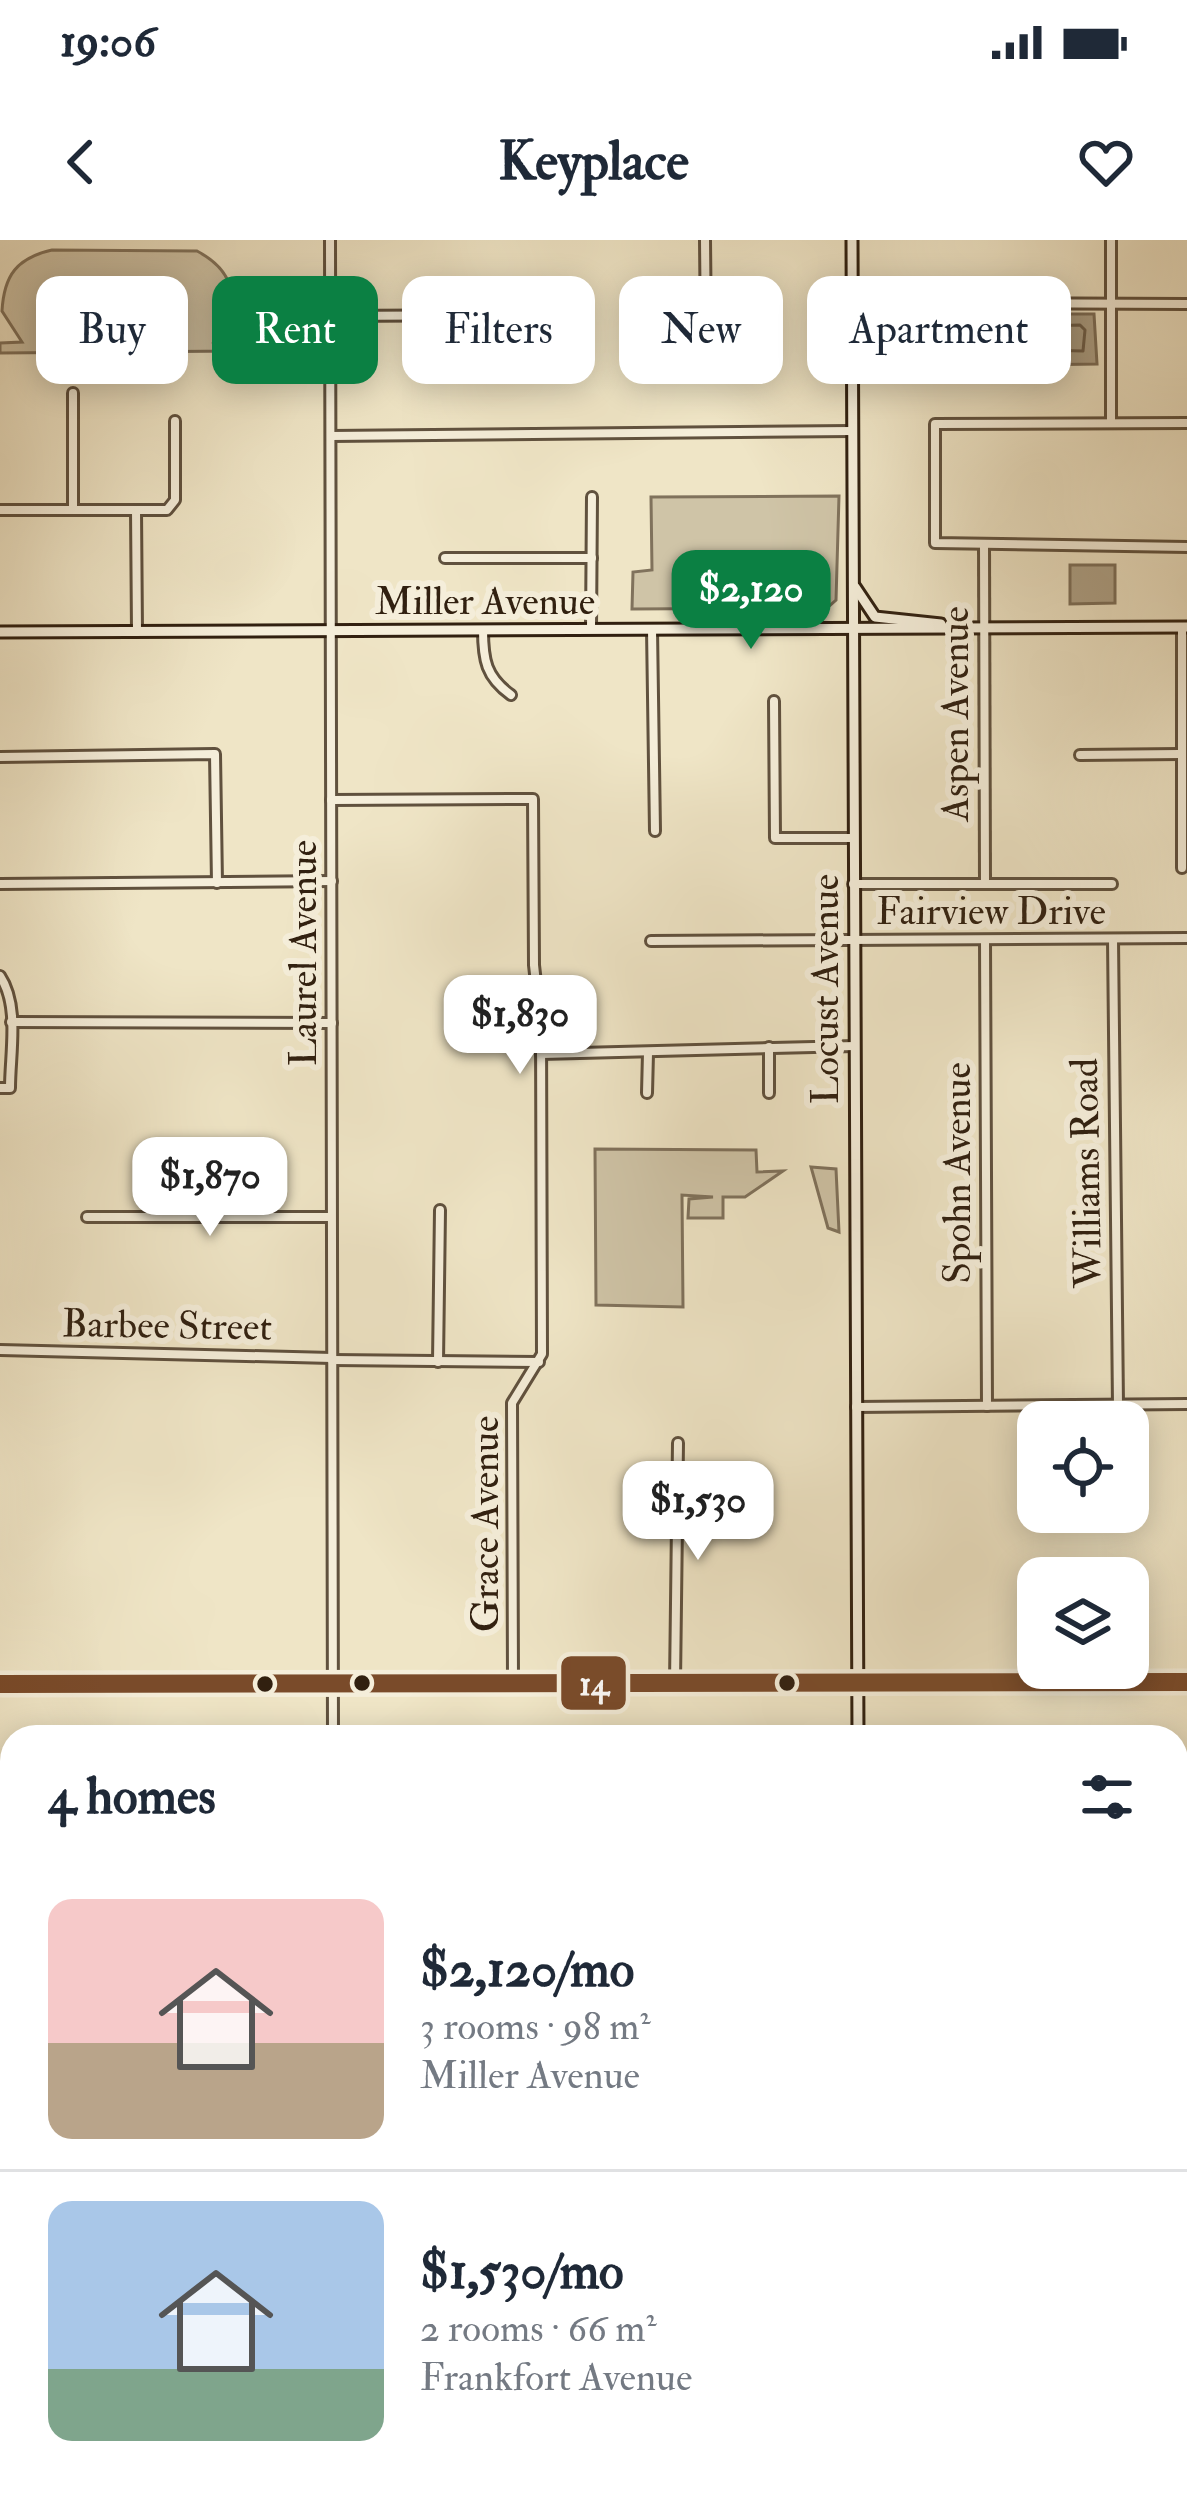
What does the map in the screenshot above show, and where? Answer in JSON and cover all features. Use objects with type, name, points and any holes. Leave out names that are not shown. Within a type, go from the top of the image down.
[{"type":"main road","points":[[0,1684],[1187,1682]]},
{"type":"street","name":"Laurel Avenue","points":[[330,240],[330,276]]},
{"type":"street","points":[[705,240],[705,276]]},
{"type":"street","name":"Locust Avenue","points":[[852,240],[852,276]]},
{"type":"street","points":[[1111,240],[1111,424]]},
{"type":"street","points":[[1071,302],[1187,304]]},
{"type":"street","name":"Laurel Avenue","points":[[331,384],[333,1725]]},
{"type":"street","name":"Locust Avenue","points":[[852,384],[858,1725]]},
{"type":"street","points":[[73,393],[73,510]]},
{"type":"street","points":[[0,510],[167,510],[175,500],[175,421]]},
{"type":"street","points":[[1187,423],[935,424],[935,544],[1187,547]]},
{"type":"street","points":[[331,436],[852,431]]},
{"type":"street","points":[[591,629],[592,497]]},
{"type":"street","points":[[136,510],[137,632]]},
{"type":"street","name":"Aspen Avenue","points":[[984,544],[985,884]]},
{"type":"street","points":[[445,558],[592,558]]},
{"type":"street","points":[[852,578],[862,605],[875,617],[958,628]]},
{"type":"street","points":[[1182,868],[1184,627]]},
{"type":"street","name":"Miller Avenue","points":[[0,632],[1184,627]]},
{"type":"street","points":[[652,629],[656,831]]},
{"type":"street","points":[[483,630],[487,669],[493,682],[511,694]]},
{"type":"street","points":[[774,701],[775,838],[853,838]]},
{"type":"street","points":[[0,757],[215,754],[217,884]]},
{"type":"street","points":[[1080,754],[1180,754]]},
{"type":"street","name":"Grace Avenue","points":[[331,800],[533,800],[534,965],[541,1054],[539,1362],[512,1403],[513,1682]]},
{"type":"street","points":[[0,884],[332,881]]},
{"type":"street","points":[[853,884],[1112,884]]},
{"type":"street","name":"Fairview Drive","points":[[651,941],[1187,938]]},
{"type":"street","name":"Williams Road","points":[[1112,939],[1118,1401]]},
{"type":"street","name":"Spohn Avenue","points":[[985,940],[987,1406]]},
{"type":"street","points":[[0,976],[10,994],[5,1088]]},
{"type":"street","points":[[11,1022],[332,1023]]},
{"type":"street","points":[[541,1054],[855,1046]]},
{"type":"street","points":[[769,1047],[769,1093]]},
{"type":"street","points":[[647,1094],[648,1052]]},
{"type":"street","points":[[438,1362],[440,1210]]},
{"type":"street","points":[[87,1217],[332,1217]]},
{"type":"street","name":"Barbee Street","points":[[0,1350],[539,1362]]},
{"type":"street","points":[[1149,1405],[1187,1404]]},
{"type":"street","points":[[856,1407],[1017,1406]]},
{"type":"street","points":[[675,1683],[678,1443]]},
{"type":"shaded area","points":[[52,250],[197,251],[225,276],[212,276],[212,351],[188,351],[188,276],[36,276],[36,353],[0,353],[0,343],[22,342],[2,311],[9,278],[30,258]]},
{"type":"shaded area","points":[[839,496],[836,600],[827,608],[632,609],[633,572],[652,570],[651,497]]},
{"type":"shaded area","points":[[595,1149],[756,1150],[757,1172],[783,1171],[745,1197],[723,1197],[723,1218],[688,1218],[689,1199],[713,1197],[682,1195],[683,1307],[596,1305]]},
{"type":"shaded area","points":[[811,1167],[836,1169],[839,1232],[828,1228]]},
{"type":"water","points":[[1071,314],[1094,314],[1097,364],[1071,364]]},
{"type":"water","points":[[1070,565],[1115,565],[1115,603],[1070,604]]},
{"type":"transit line","name":"14","points":[[0,1684],[1187,1682]]}]
